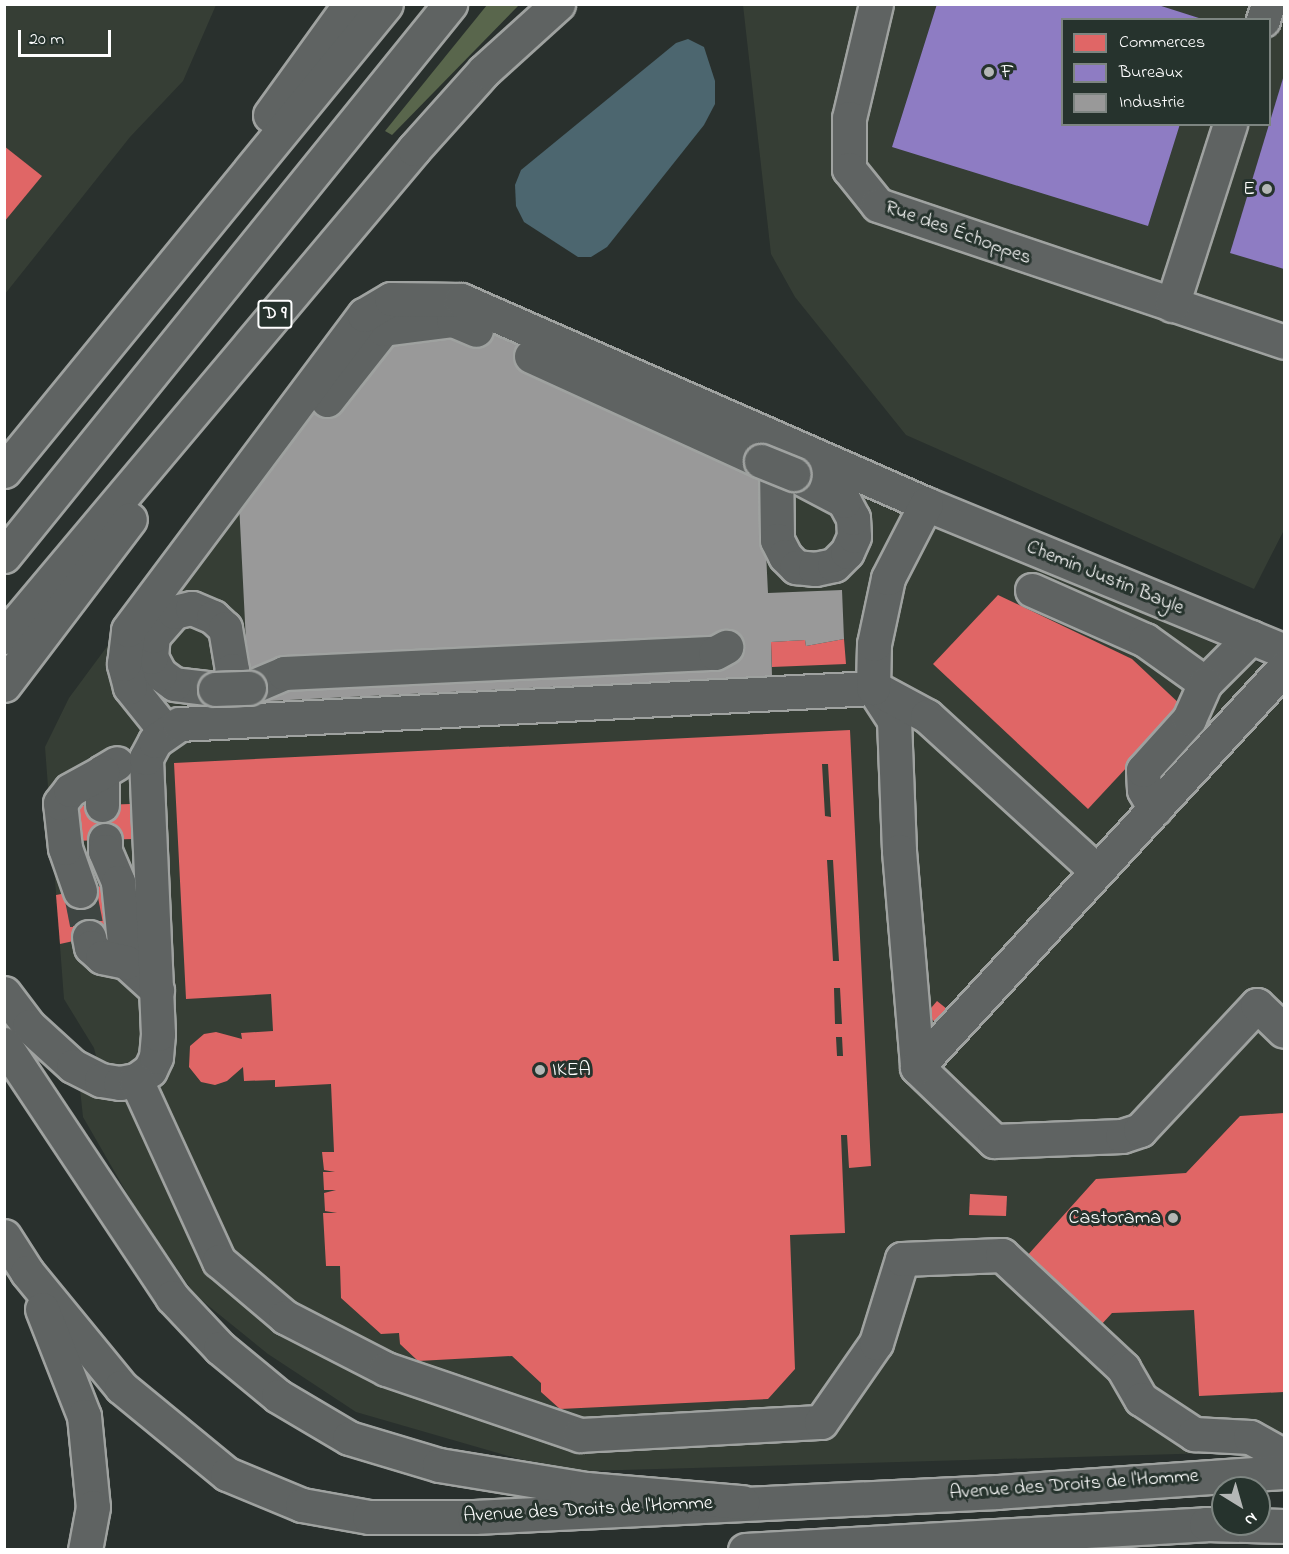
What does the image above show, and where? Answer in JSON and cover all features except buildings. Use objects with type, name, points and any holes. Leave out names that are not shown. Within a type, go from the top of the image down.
[{"type":"main road","points":[[4,465],[45,422],[350,4]]},
{"type":"main road","points":[[4,471],[386,4]]},
{"type":"main road","points":[[4,556],[450,4]]},
{"type":"main road","name":"D 9","points":[[4,637],[351,224],[484,71],[558,4]]},
{"type":"main road","name":"Rue des Échoppes","points":[[876,4],[849,118],[849,168],[878,205],[1284,342]]},
{"type":"main road","points":[[1172,305],[1229,126]]},
{"type":"main road","points":[[4,685],[351,224]]},
{"type":"main road","points":[[160,736],[130,687],[124,664],[128,630],[285,431],[364,315],[391,299],[461,300],[792,460]]},
{"type":"main road","points":[[270,472],[383,329],[453,320],[761,461],[792,460]]},
{"type":"main road","name":"Chemin Justin Bayle","points":[[792,460],[926,504],[1284,651]]},
{"type":"main road","points":[[926,504],[888,578],[874,644],[873,688],[894,720],[899,851],[917,1067],[994,1141],[1122,1136],[1140,1130],[1257,1005],[1284,1031]]},
{"type":"main road","points":[[1032,590],[1144,640],[1205,683]]},
{"type":"main road","points":[[221,721],[232,670],[225,628],[213,617],[192,608],[174,612],[153,636],[151,657],[160,674],[174,684],[214,689],[249,688],[284,673],[715,653],[726,647]]},
{"type":"main road","points":[[1155,808],[1144,790],[1143,770],[1189,720],[1205,683],[1251,637]]},
{"type":"main road","points":[[917,1067],[1284,668]]},
{"type":"main road","points":[[80,891],[65,848],[60,803],[70,790],[179,724],[873,688],[927,716],[1097,871]]},
{"type":"main road","points":[[4,993],[28,1026],[73,1066],[101,1080],[136,1080],[150,1070],[156,1058],[157,990],[146,758],[160,736]]},
{"type":"main road","points":[[102,772],[102,805]]},
{"type":"main road","points":[[105,840],[105,851],[118,882],[126,962]]},
{"type":"main road","points":[[89,937],[91,947],[102,957],[126,962],[157,990]]},
{"type":"main road","points":[[4,1044],[172,1297],[220,1347],[278,1396],[349,1438],[439,1465],[586,1489],[742,1502]]},
{"type":"main road","points":[[136,1080],[219,1261],[285,1317],[386,1369],[580,1435],[821,1422],[876,1343],[902,1259],[1002,1255],[1123,1368],[1142,1399],[1194,1434],[1250,1437],[1284,1456]]},
{"type":"main road","name":"Avenue des Droits de l'Homme","points":[[4,1236],[27,1272],[121,1387],[180,1440],[227,1474],[302,1505],[369,1517],[474,1517],[742,1502],[997,1492],[1284,1472]]},
{"type":"main road","points":[[27,1272],[84,1416],[92,1470],[93,1507],[85,1550]]},
{"type":"main road","points":[[997,1492],[1211,1492]]},
{"type":"main road","points":[[1000,1535],[1211,1512]]},
{"type":"main road","points":[[745,1550],[1206,1524],[1284,1526]]},
{"type":"shaded area","points":[[5,5],[216,5],[183,81],[130,137],[5,294]]},
{"type":"shaded area","points":[[743,5],[1284,5],[1284,530],[1254,589],[906,435],[795,297],[771,254]]},
{"type":"shaded area","points":[[357,308],[907,483],[895,509],[1284,673],[1284,1451],[586,1471],[519,1459],[356,1412],[268,1354],[195,1295],[136,1209],[83,1117],[80,1089],[99,1094],[100,1072],[94,1048],[64,999],[45,747],[69,698]]},
{"type":"green space","points":[[487,5],[519,5],[392,135],[385,131]]},
{"type":"water","points":[[688,39],[704,47],[715,81],[715,104],[704,125],[607,247],[591,257],[578,257],[524,222],[516,206],[515,185],[521,170],[676,43]]},
{"type":"tunnel","points":[[80,891],[89,937]]},
{"type":"place","name":"F","points":[[989,72]]},
{"type":"place","name":"E","points":[[1267,189]]},
{"type":"place","name":"IKEA","points":[[540,1070]]},
{"type":"place","name":"Castorama","points":[[1173,1218]]}]
